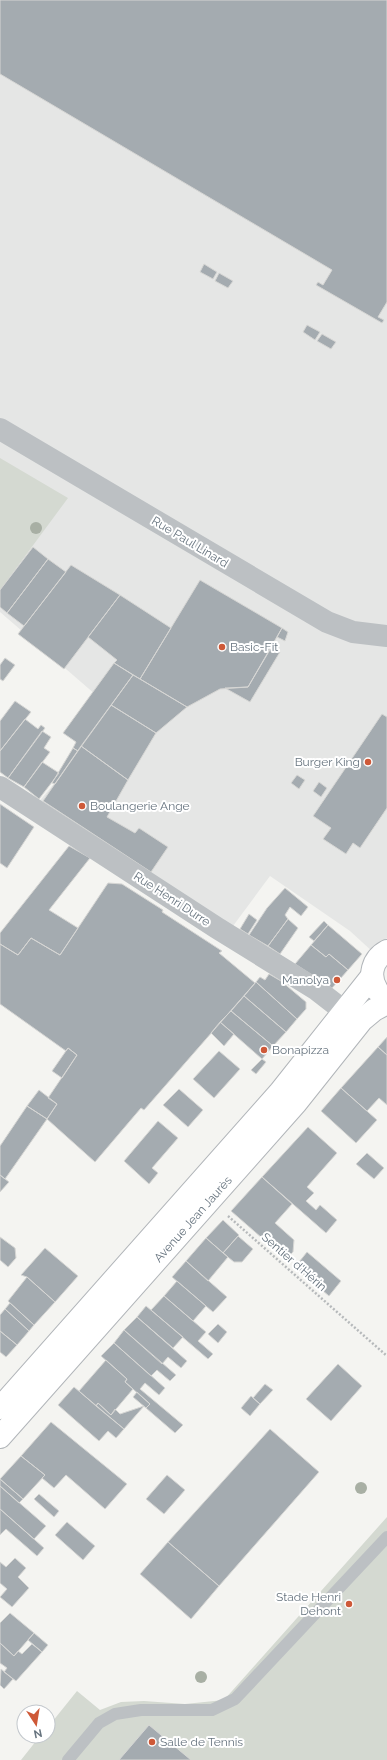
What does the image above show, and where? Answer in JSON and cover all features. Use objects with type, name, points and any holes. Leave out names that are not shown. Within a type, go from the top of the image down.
[{"type":"main road","name":"Avenue Jean Jaurès","points":[[0,1408],[280,1092],[372,976],[375,964],[386,950]]},
{"type":"main road","points":[[372,976],[376,988],[387,998]]},
{"type":"main road","name":"Avenue Jean Jaurès","points":[[0,1437],[296,1103],[362,1020],[374,1010],[387,1003]]},
{"type":"street","name":"Rue Paul Linard","points":[[0,429],[327,622],[353,632],[387,636]]},
{"type":"street","name":"Rue Henri Durre","points":[[0,787],[217,928],[317,990],[344,1011]]},
{"type":"lane","points":[[68,1760],[99,1723],[115,1714],[141,1710],[212,1710],[234,1699],[387,1537]]},
{"type":"path","name":"Sentier d'Hérin","points":[[210,1200],[387,1356]]},
{"type":"shaded area","points":[[0,0],[387,0],[387,938],[374,953],[350,931],[270,876],[233,926],[38,803],[62,774],[103,701],[0,612]]},
{"type":"shaded area","points":[[0,458],[68,498],[0,590]]},
{"type":"shaded area","name":"Stade Henri Dehont","points":[[387,1517],[387,1760],[21,1760],[34,1744],[56,1744],[56,1717],[77,1691],[100,1710],[121,1702],[144,1701],[185,1704],[224,1700]]},
{"type":"building","points":[[0,0],[387,0],[387,302],[378,317],[384,320],[382,323],[316,285],[318,282],[323,285],[332,270],[0,74]]},
{"type":"building","points":[[204,264],[217,272],[213,279],[200,272]]},
{"type":"building","points":[[219,273],[233,281],[228,288],[215,281]]},
{"type":"building","points":[[307,325],[320,332],[315,340],[303,332]]},
{"type":"building","points":[[322,334],[336,342],[331,349],[317,341]]},
{"type":"building","points":[[33,547],[48,559],[7,613],[0,607],[0,590]]},
{"type":"building","points":[[48,559],[66,572],[24,626],[7,613]]},
{"type":"building","points":[[71,565],[120,595],[64,669],[18,634]]},
{"type":"building","points":[[200,580],[282,628],[248,687],[220,689],[187,707],[140,679]]},
{"type":"building","points":[[120,595],[171,628],[140,679],[114,663],[117,660],[88,637]]},
{"type":"building","points":[[282,628],[288,632],[285,641],[277,637]]},
{"type":"building","points":[[271,648],[280,652],[250,702],[225,688],[248,687]]},
{"type":"building","points":[[5,658],[15,665],[3,681],[0,679],[0,665]]},
{"type":"building","points":[[114,663],[133,675],[78,751],[73,748],[76,742],[63,733]]},
{"type":"building","points":[[133,675],[187,707],[156,733],[111,705]]},
{"type":"building","points":[[15,701],[31,712],[0,751],[0,721]]},
{"type":"building","points":[[111,705],[156,733],[128,780],[81,746]]},
{"type":"building","name":"Burger King","points":[[382,714],[387,717],[387,808],[360,848],[353,843],[346,854],[323,839],[331,828],[313,816]]},
{"type":"building","points":[[25,719],[38,729],[41,725],[45,728],[8,778],[0,772],[0,751]]},
{"type":"building","points":[[42,731],[51,737],[44,748],[50,752],[24,787],[8,778]]},
{"type":"building","name":"Boulangerie Ange","points":[[81,746],[128,780],[107,817],[135,833],[139,828],[168,847],[151,872],[43,801]]},
{"type":"building","points":[[73,748],[78,751],[55,784],[52,783]]},
{"type":"building","points":[[42,762],[59,773],[39,799],[24,787]]},
{"type":"building","points":[[297,775],[305,780],[299,789],[291,783]]},
{"type":"building","points":[[319,782],[327,788],[321,797],[313,791]]},
{"type":"building","points":[[0,804],[34,827],[7,868],[0,863]]},
{"type":"building","points":[[69,846],[90,858],[49,910],[78,928],[60,955],[31,938],[18,955],[0,944],[0,933]]},
{"type":"building","points":[[108,883],[122,884],[163,910],[162,912],[222,951],[219,953],[255,983],[144,1110],[141,1108],[95,1162],[47,1119],[57,1104],[48,1098],[77,1055],[68,1048],[66,1051],[0,1004],[0,944],[18,955],[31,938],[60,955]]},
{"type":"building","points":[[285,888],[308,907],[301,916],[290,907],[285,915],[288,919],[268,946],[249,935],[267,908]]},
{"type":"building","points":[[249,914],[257,920],[248,934],[240,929]]},
{"type":"building","points":[[288,919],[298,928],[280,954],[268,946]]},
{"type":"building","points":[[324,921],[328,925],[314,941],[309,937]]},
{"type":"building","points":[[328,925],[362,954],[348,970],[329,954],[326,957],[311,945]]},
{"type":"building","points":[[311,945],[326,957],[329,954],[348,970],[332,988],[295,964]]},
{"type":"building","points":[[269,974],[281,981],[306,1002],[306,1009],[297,1019],[256,982],[260,977],[265,980]]},
{"type":"building","points":[[256,982],[297,1019],[286,1032],[244,996]]},
{"type":"building","points":[[244,996],[286,1032],[273,1046],[231,1011]]},
{"type":"building","points":[[231,1011],[273,1046],[262,1059],[220,1022]]},
{"type":"building","points":[[220,1022],[234,1034],[224,1046],[211,1033]]},
{"type":"building","points":[[387,1037],[387,1055],[378,1047]]},
{"type":"building","points":[[378,1047],[387,1055],[387,1105],[379,1098],[367,1111],[341,1088]]},
{"type":"building","points":[[68,1048],[77,1055],[62,1078],[52,1071]]},
{"type":"building","points":[[219,1051],[240,1069],[214,1098],[193,1079]]},
{"type":"building","points":[[262,1059],[266,1062],[256,1074],[251,1070]]},
{"type":"building","points":[[341,1088],[377,1120],[356,1143],[321,1111]]},
{"type":"building","points":[[179,1089],[203,1110],[188,1127],[163,1105]]},
{"type":"building","points":[[39,1090],[57,1104],[47,1119],[27,1106]]},
{"type":"building","points":[[27,1106],[47,1119],[5,1179],[0,1175],[0,1146]]},
{"type":"building","points":[[158,1121],[178,1138],[152,1168],[158,1173],[149,1184],[124,1161]]},
{"type":"building","points":[[308,1127],[337,1153],[307,1187],[314,1193],[306,1201],[316,1210],[320,1205],[337,1220],[326,1233],[262,1177]]},
{"type":"building","points":[[367,1153],[384,1168],[374,1179],[356,1164]]},
{"type":"building","points":[[0,1175],[9,1182],[0,1192]]},
{"type":"building","points":[[262,1177],[292,1204],[275,1223],[294,1240],[293,1252],[286,1259],[231,1211]]},
{"type":"building","points":[[223,1220],[239,1235],[223,1253],[206,1238]]},
{"type":"building","points":[[238,1236],[253,1249],[242,1262],[234,1262],[223,1253]]},
{"type":"building","points":[[0,1237],[15,1248],[16,1258],[8,1267],[0,1260]]},
{"type":"building","points":[[206,1238],[228,1257],[208,1281],[186,1261]]},
{"type":"building","points":[[45,1248],[78,1276],[55,1302],[27,1277],[21,1275]]},
{"type":"building","points":[[307,1252],[341,1281],[329,1296],[295,1267]]},
{"type":"building","points":[[186,1261],[227,1297],[213,1312],[172,1277]]},
{"type":"building","points":[[27,1277],[55,1302],[34,1325],[8,1301]]},
{"type":"building","points":[[177,1281],[206,1306],[193,1321],[164,1296]]},
{"type":"building","points":[[164,1296],[206,1332],[198,1341],[213,1354],[208,1359],[151,1310]]},
{"type":"building","points":[[10,1303],[34,1325],[29,1331],[5,1309]]},
{"type":"building","points":[[146,1306],[183,1337],[173,1348],[137,1317]]},
{"type":"building","points":[[5,1309],[29,1331],[17,1345],[0,1331],[0,1315]]},
{"type":"building","points":[[137,1317],[187,1361],[181,1368],[168,1357],[162,1364],[124,1330]]},
{"type":"building","points":[[218,1324],[227,1332],[218,1343],[208,1334]]},
{"type":"building","points":[[124,1330],[176,1375],[170,1381],[157,1370],[151,1376],[114,1343]]},
{"type":"building","points":[[0,1331],[17,1345],[6,1357],[0,1352]]},
{"type":"building","points":[[114,1343],[165,1388],[159,1395],[145,1383],[140,1389],[183,1425],[175,1433],[146,1408],[150,1404],[125,1382],[127,1379],[101,1356]]},
{"type":"building","points":[[106,1360],[127,1379],[125,1382],[133,1389],[111,1415],[98,1403],[96,1406],[79,1391]]},
{"type":"building","points":[[338,1364],[362,1386],[331,1421],[306,1399]]},
{"type":"building","points":[[265,1384],[273,1390],[260,1404],[253,1398]]},
{"type":"building","points":[[74,1387],[124,1429],[116,1438],[108,1431],[99,1441],[58,1405]]},
{"type":"building","points":[[137,1392],[150,1404],[146,1408],[133,1397]]},
{"type":"building","points":[[251,1396],[260,1404],[250,1416],[241,1408]]},
{"type":"building","points":[[98,1403],[111,1415],[115,1409],[120,1414],[144,1406],[124,1429],[96,1406]]},
{"type":"building","points":[[51,1422],[127,1484],[105,1509],[66,1475],[54,1488],[42,1478],[45,1475],[21,1456]]},
{"type":"building","points":[[270,1429],[319,1472],[219,1586],[168,1542]]},
{"type":"building","points":[[21,1456],[45,1475],[23,1499],[0,1479]]},
{"type":"building","points":[[167,1475],[185,1490],[164,1514],[146,1499]]},
{"type":"building","points":[[0,1479],[23,1499],[19,1503],[0,1486]]},
{"type":"building","points":[[0,1486],[46,1526],[34,1539],[0,1509]]},
{"type":"building","points":[[39,1494],[59,1511],[54,1517],[34,1499]]},
{"type":"building","points":[[0,1509],[44,1548],[37,1556],[6,1529],[0,1535]]},
{"type":"building","points":[[67,1522],[95,1546],[83,1560],[55,1535]]},
{"type":"building","points":[[168,1542],[219,1586],[191,1619],[140,1574]]},
{"type":"building","points":[[15,1558],[26,1568],[18,1577],[29,1588],[12,1607],[0,1597],[7,1589],[0,1583],[0,1562],[6,1567]]},
{"type":"building","points":[[10,1613],[34,1633],[14,1656],[0,1643],[0,1623]]},
{"type":"building","points":[[34,1633],[48,1645],[42,1652],[28,1640]]},
{"type":"building","points":[[0,1643],[14,1656],[18,1651],[22,1654],[32,1644],[42,1652],[16,1681],[4,1672],[7,1668],[0,1663]]},
{"type":"building","points":[[1,1669],[13,1679],[4,1689],[0,1685]]},
{"type":"building","name":"Salle de Tennis","points":[[149,1725],[191,1760],[119,1760]]},
{"type":"place","name":"Basic-Fit","points":[[222,647]]},
{"type":"place","name":"Burger King","points":[[368,762]]},
{"type":"place","name":"Boulangerie Ange","points":[[82,806]]},
{"type":"place","name":"Manolya","points":[[337,980]]},
{"type":"place","name":"Bonapizza","points":[[264,1050]]},
{"type":"place","name":"Stade Henri Dehont","points":[[349,1604]]},
{"type":"place","name":"Salle de Tennis","points":[[152,1742]]}]
